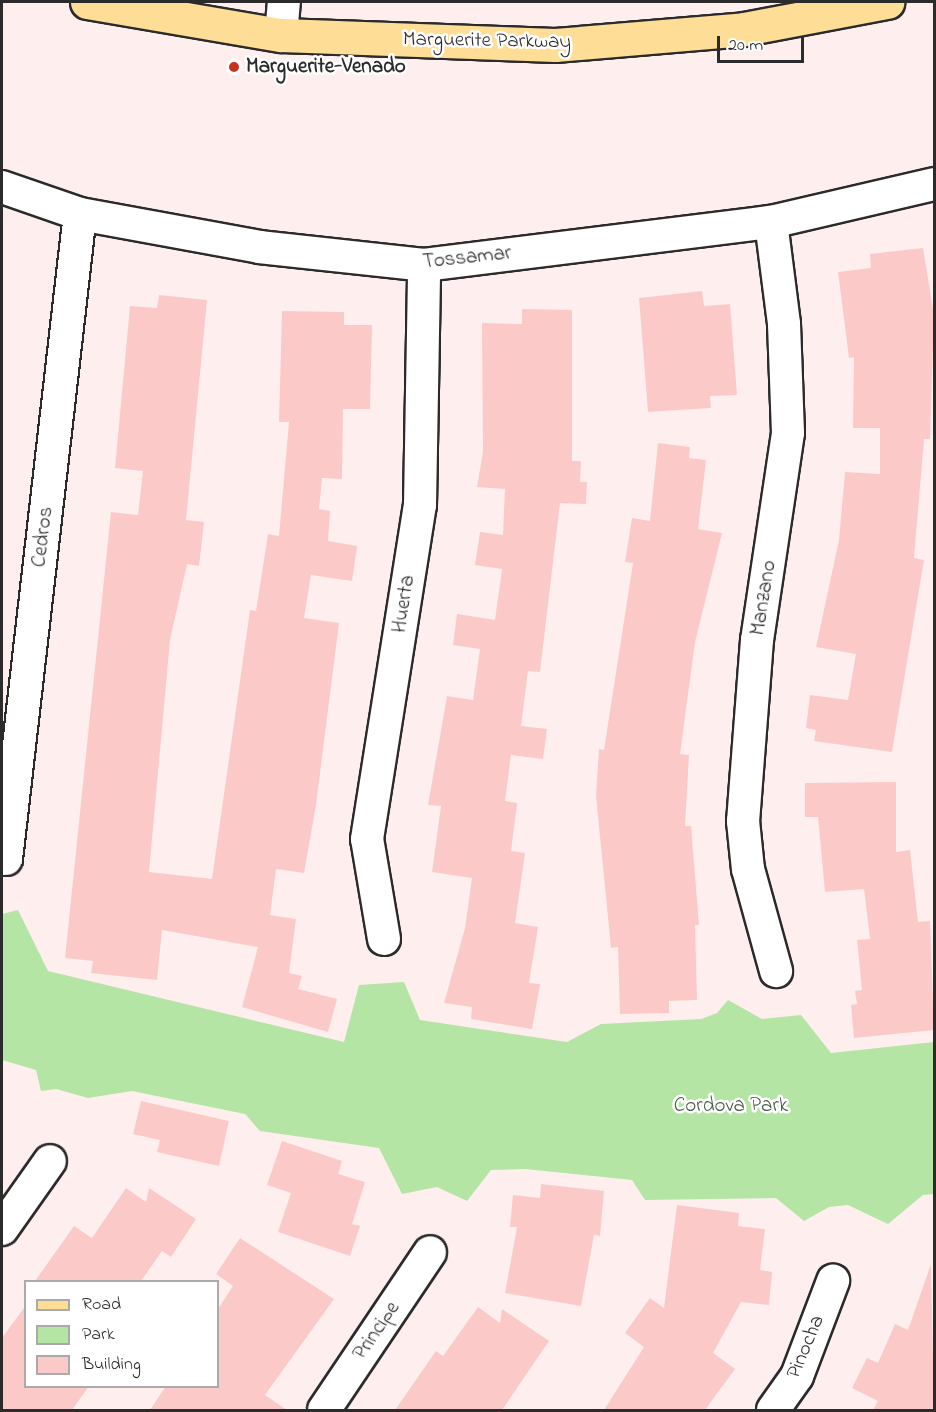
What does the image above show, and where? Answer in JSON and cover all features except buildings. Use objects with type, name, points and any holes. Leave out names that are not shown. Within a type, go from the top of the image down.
[{"type":"main road","name":"Marguerite Parkway","points":[[87,2],[281,35],[555,45],[744,29],[887,2]]},
{"type":"street","points":[[281,35],[284,2]]},
{"type":"street","name":"Tossamar","points":[[2,187],[80,214],[259,247],[424,265],[771,222],[934,184]]},
{"type":"street","name":"Cedros","points":[[6,859],[80,214]]},
{"type":"street","name":"Manzano","points":[[771,222],[788,433],[757,640],[743,821],[748,869],[776,971]]},
{"type":"street","name":"Huerta","points":[[384,939],[367,839],[420,505],[424,265]]},
{"type":"street","points":[[2,1228],[50,1161]]},
{"type":"street","name":"Principe","points":[[324,1410],[430,1252]]},
{"type":"street","name":"Pinocha","points":[[773,1410],[797,1376],[833,1281]]},
{"type":"green space","name":"Cordova Park","points":[[18,910],[48,971],[344,1042],[359,985],[404,982],[420,1020],[567,1042],[601,1024],[701,1019],[717,1013],[728,1000],[762,1019],[801,1015],[831,1053],[934,1042],[934,1194],[923,1195],[888,1224],[848,1205],[829,1207],[804,1221],[776,1198],[645,1200],[632,1180],[525,1169],[491,1170],[467,1201],[437,1187],[402,1194],[379,1148],[260,1131],[245,1114],[132,1091],[88,1098],[56,1089],[41,1091],[36,1070],[2,1060],[2,914]]},
{"type":"place","name":"Marguerite-Venado","points":[[234,67]]}]
